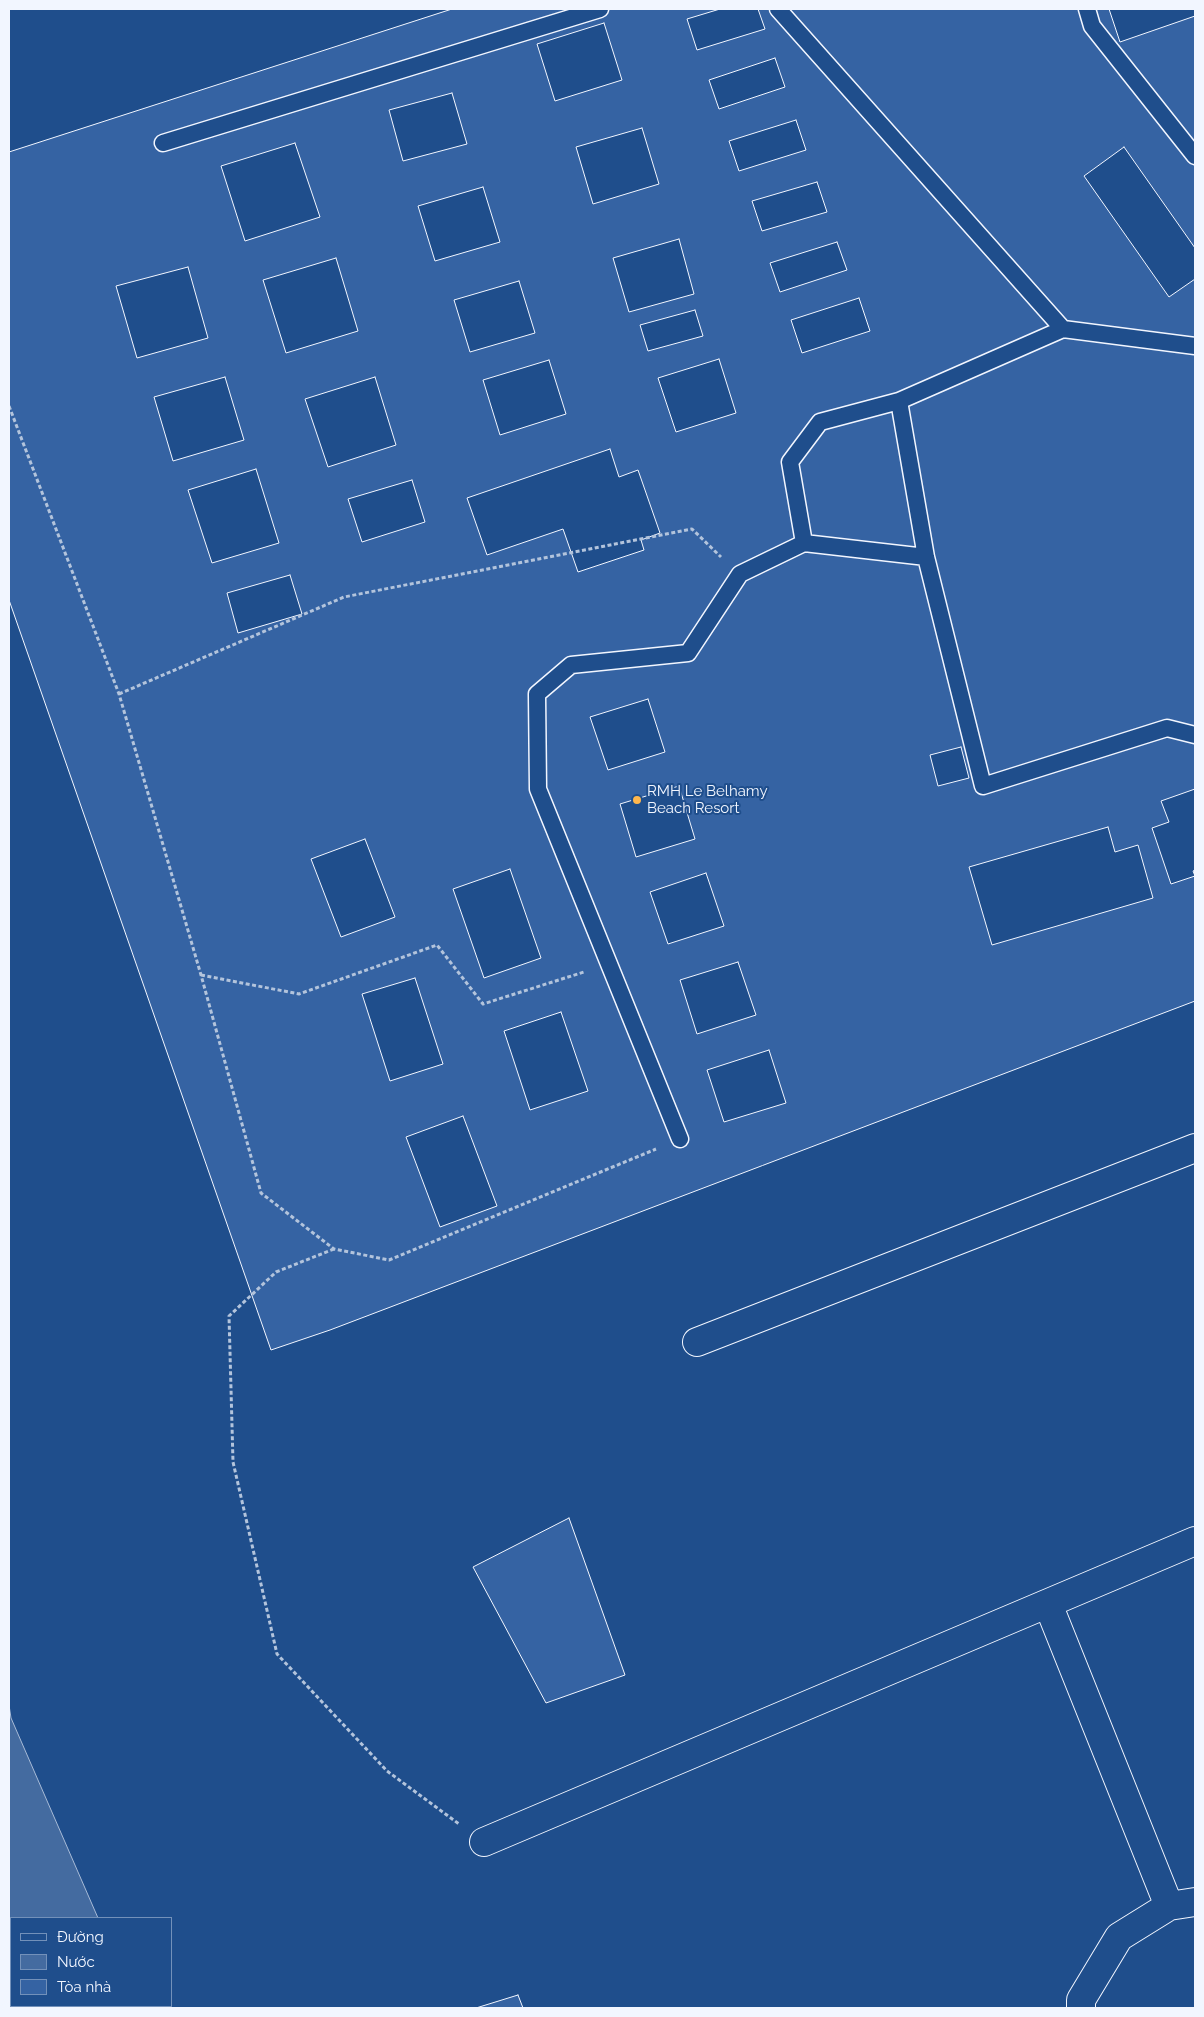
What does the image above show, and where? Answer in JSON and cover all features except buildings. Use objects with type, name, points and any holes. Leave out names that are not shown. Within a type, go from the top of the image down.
[{"type":"street","points":[[696,1342],[1195,1148]]},
{"type":"street","points":[[484,1842],[1195,1541]]},
{"type":"street","points":[[1048,1604],[1182,1904],[1119,1937],[1081,2000],[1081,2008]]},
{"type":"lane","points":[[163,143],[600,9]]},
{"type":"lane","points":[[778,9],[1063,329]]},
{"type":"lane","points":[[1087,9],[1092,26],[1195,156]]},
{"type":"lane","points":[[804,543],[790,462],[820,422],[899,401],[1063,329],[1195,346]]},
{"type":"lane","points":[[899,401],[926,557],[983,786],[1167,728],[1195,735]]},
{"type":"lane","points":[[680,1139],[538,789],[537,694],[571,665],[688,654],[740,574],[804,543],[926,557]]},
{"type":"path","points":[[9,406],[118,694],[201,975],[261,1193],[334,1249],[389,1260],[680,1139]]},
{"type":"path","points":[[118,694],[344,597],[692,529],[740,574]]},
{"type":"path","points":[[201,975],[299,994],[437,945],[482,1004],[609,965]]},
{"type":"path","points":[[334,1249],[276,1272],[229,1316],[233,1462],[277,1654],[387,1771],[484,1842]]},
{"type":"water","points":[[9,1705],[11,1718],[98,1917],[10,1917],[10,2007],[138,2008],[9,2008]]},
{"type":"place","name":"RMH Le Belhamy Beach Resort","points":[[637,800]]}]
